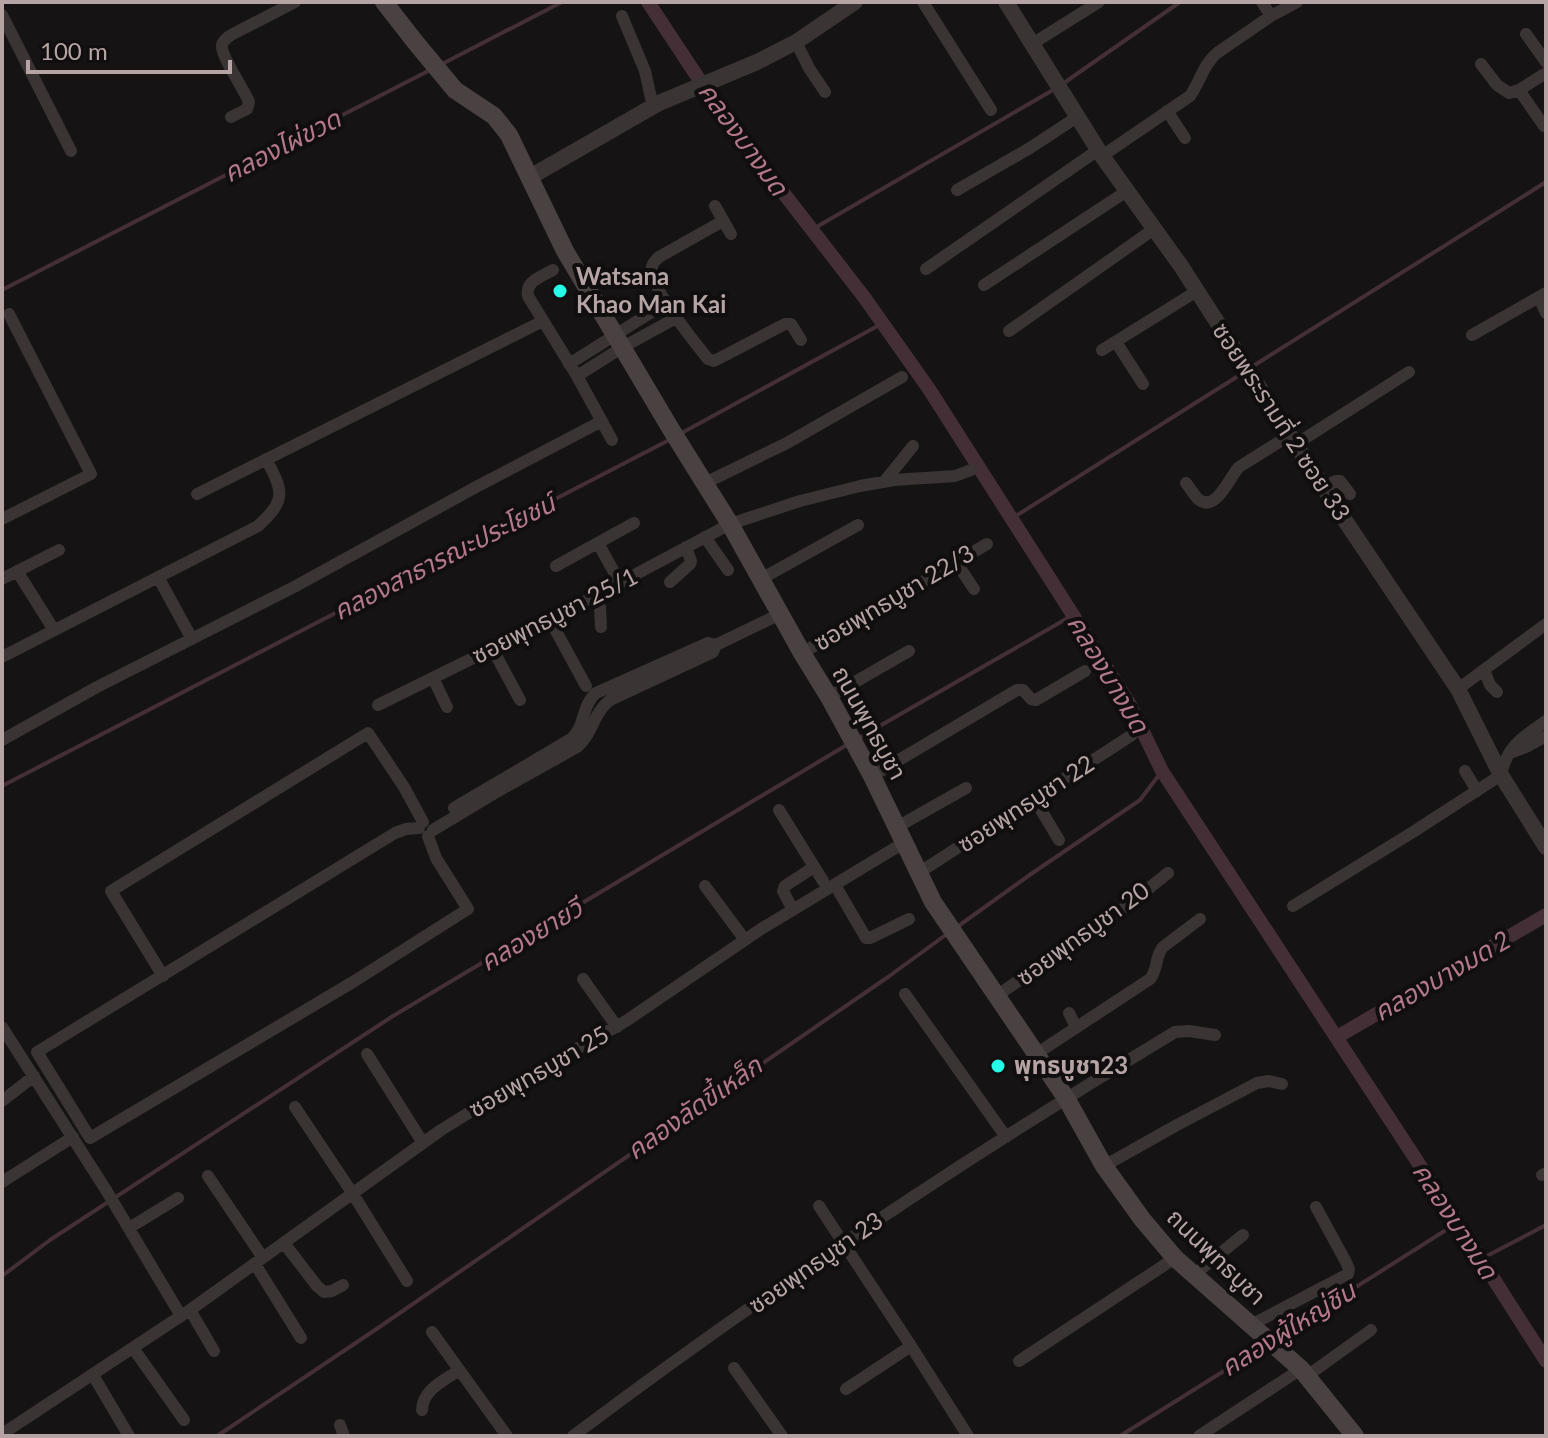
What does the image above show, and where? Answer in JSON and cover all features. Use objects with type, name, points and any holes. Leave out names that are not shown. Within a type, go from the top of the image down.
[{"type":"main road","name":"ถนนพุทธบูชา","points":[[384,2],[455,90],[486,109],[509,135],[565,251],[730,524],[854,742],[933,902],[1066,1098],[1104,1166],[1175,1258],[1304,1372],[1355,1436]]},
{"type":"street","points":[[231,117],[247,109],[249,102],[227,61],[223,43],[231,35],[295,2]]},
{"type":"street","points":[[530,177],[656,105],[796,42],[855,2]]},
{"type":"street","points":[[923,2],[991,110]]},
{"type":"street","name":"ซอยพระรามที่ 2 ซอย 33","points":[[1006,2],[1100,153],[1197,291],[1458,689],[1501,775],[1546,847]]},
{"type":"street","points":[[1032,44],[1099,2]]},
{"type":"street","points":[[1262,2],[1271,16]]},
{"type":"street","points":[[926,269],[1190,96],[1209,60],[1271,16],[1297,2]]},
{"type":"street","points":[[2,15],[71,151]]},
{"type":"street","points":[[622,16],[656,105]]},
{"type":"street","points":[[1526,34],[1546,62]]},
{"type":"street","points":[[796,42],[825,92]]},
{"type":"street","points":[[1481,64],[1497,85],[1509,93],[1546,73]]},
{"type":"street","points":[[1519,90],[1544,126]]},
{"type":"street","points":[[1167,111],[1185,138]]},
{"type":"street","points":[[957,190],[1077,117]]},
{"type":"street","points":[[984,285],[1127,191]]},
{"type":"street","points":[[715,206],[731,234]]},
{"type":"street","points":[[723,221],[655,262],[652,274],[666,303],[708,359],[714,361],[785,324],[791,324],[801,340]]},
{"type":"street","points":[[1009,331],[1154,229]]},
{"type":"street","points":[[553,270],[529,284],[528,296],[612,440]]},
{"type":"street","points":[[1102,350],[1197,291]]},
{"type":"street","points":[[1472,335],[1543,295],[1546,313]]},
{"type":"street","points":[[577,376],[666,303]]},
{"type":"street","points":[[2,519],[91,474],[9,314]]},
{"type":"street","points":[[569,364],[676,318]]},
{"type":"street","points":[[197,494],[543,321]]},
{"type":"street","points":[[1116,342],[1143,384]]},
{"type":"street","points":[[1186,483],[1198,499],[1205,503],[1212,501],[1221,495],[1239,467],[1293,440],[1409,372]]},
{"type":"street","points":[[705,483],[787,443],[902,377]]},
{"type":"street","points":[[2,740],[602,421]]},
{"type":"street","points":[[884,482],[913,446]]},
{"type":"street","points":[[2,657],[258,526],[273,512],[279,499],[278,481],[266,459]]},
{"type":"street","name":"ซอยพุทธบูชา 25/1","points":[[378,705],[550,620],[730,524],[800,501],[860,486],[955,476],[971,470]]},
{"type":"street","points":[[1323,487],[1340,481],[1350,494]]},
{"type":"street","points":[[556,566],[634,523]]},
{"type":"street","points":[[761,579],[858,525]]},
{"type":"street","points":[[705,537],[728,570]]},
{"type":"street","points":[[598,543],[620,583]]},
{"type":"street","name":"ซอยพุทธบูชา 22/3","points":[[802,653],[987,544]]},
{"type":"street","points":[[670,582],[690,564],[686,547]]},
{"type":"street","points":[[2,579],[59,550]]},
{"type":"street","points":[[956,562],[974,589]]},
{"type":"street","points":[[17,571],[54,630]]},
{"type":"street","points":[[158,577],[192,639]]},
{"type":"street","points":[[596,596],[601,627]]},
{"type":"street","points":[[163,976],[111,891],[368,733],[404,787],[427,828],[436,858],[468,909],[353,982],[90,1138],[37,1052],[163,976],[395,833],[427,828],[577,747],[585,741],[597,713],[610,700],[713,652],[716,645],[780,614]]},
{"type":"street","points":[[550,620],[586,686]]},
{"type":"street","points":[[1458,689],[1545,626]]},
{"type":"street","points":[[492,648],[520,700]]},
{"type":"street","points":[[829,697],[909,651]]},
{"type":"street","points":[[1484,670],[1490,685],[1497,692]]},
{"type":"street","points":[[872,776],[1017,690],[1023,690],[1036,700],[1085,671]]},
{"type":"street","points":[[433,678],[447,707]]},
{"type":"street","points":[[1293,906],[1501,775],[1503,763],[1519,739],[1546,721]]},
{"type":"street","name":"ซอยพุทธบูชา 22","points":[[920,872],[1132,735]]},
{"type":"street","points":[[1510,753],[1546,736]]},
{"type":"street","points":[[1465,771],[1477,791]]},
{"type":"street","name":"ซอยพุทธบูชา 25","points":[[7,1431],[186,1313],[423,1143],[522,1080],[617,1027],[793,910],[966,788]]},
{"type":"street","points":[[1035,800],[1059,840]]},
{"type":"street","points":[[779,810],[862,935],[870,938],[909,919]]},
{"type":"street","points":[[793,910],[783,891],[785,886],[814,867]]},
{"type":"street","name":"ซอยพุทธบูชา 20","points":[[998,995],[1128,905],[1168,873]]},
{"type":"street","points":[[705,886],[745,940]]},
{"type":"street","points":[[1036,1054],[1150,979],[1155,974],[1159,952],[1163,947],[1200,919]]},
{"type":"street","points":[[583,979],[617,1027]]},
{"type":"street","points":[[905,994],[1006,1137]]},
{"type":"street","points":[[1069,1013],[1076,1027]]},
{"type":"street","points":[[2,1027],[129,1228],[214,1351]]},
{"type":"street","name":"ซอยพุทธบูชา 23","points":[[573,1436],[844,1243],[1066,1098],[1175,1032],[1215,1035]]},
{"type":"street","points":[[367,1054],[423,1143]]},
{"type":"street","points":[[2,1101],[34,1076]]},
{"type":"street","points":[[1104,1166],[1257,1083],[1269,1081],[1282,1084]]},
{"type":"street","points":[[295,1107],[407,1281]]},
{"type":"street","points":[[2,1182],[73,1137]]},
{"type":"street","points":[[208,1176],[301,1338]]},
{"type":"street","points":[[129,1228],[178,1198]]},
{"type":"street","points":[[819,1206],[968,1436]]},
{"type":"street","points":[[1256,1329],[1348,1274],[1346,1262],[1316,1207]]},
{"type":"street","points":[[1195,1274],[1243,1235]]},
{"type":"street","points":[[284,1243],[324,1292],[343,1285]]},
{"type":"street","points":[[1019,1361],[1175,1258]]},
{"type":"street","points":[[1199,1436],[1371,1330]]},
{"type":"street","points":[[432,1332],[507,1436]]},
{"type":"street","points":[[846,1389],[911,1346]]},
{"type":"street","points":[[133,1348],[184,1420]]},
{"type":"street","points":[[734,1368],[782,1436]]},
{"type":"street","points":[[422,1410],[424,1397],[459,1370]]},
{"type":"street","points":[[93,1375],[129,1436]]},
{"type":"waterway","name":"คลองไผ่ขวด","points":[[442,64],[562,2]]},
{"type":"waterway","name":"คลองบางมด","points":[[648,2],[720,111],[864,297],[929,389],[1129,703],[1162,771],[1546,1361]]},
{"type":"waterway","points":[[1061,85],[1180,2]]},
{"type":"waterway","name":"คลองไผ่ขวด","points":[[2,290],[430,70]]},
{"type":"waterway","points":[[813,229],[1053,90]]},
{"type":"waterway","points":[[1250,368],[1546,182]]},
{"type":"waterway","name":"คลองสาธารณะประโยชน์","points":[[678,435],[883,323]]},
{"type":"waterway","points":[[1011,519],[1243,373]]},
{"type":"waterway","name":"คลองสาธารณะประโยชน์","points":[[2,786],[671,439]]},
{"type":"waterway","name":"คลองยายวี","points":[[857,739],[1073,615]]},
{"type":"waterway","name":"คลองยายวี","points":[[2,1276],[50,1240],[393,1016],[850,743]]},
{"type":"waterway","name":"คลองลัดขี้เหล็ก","points":[[957,927],[1140,800],[1162,771]]},
{"type":"waterway","name":"คลองบางมด 2","points":[[1337,1037],[1546,915]]},
{"type":"waterway","name":"คลองลัดขี้เหล็ก","points":[[217,1436],[947,934]]},
{"type":"waterway","name":"คลองผู้ใหญ่ชิน","points":[[1274,1339],[1457,1223]]},
{"type":"waterway","points":[[1481,1259],[1546,1225]]},
{"type":"waterway","name":"คลองผู้ใหญ่ชิน","points":[[1120,1436],[1267,1344]]},
{"type":"place","name":"Watsana Khao Man Kai","points":[[560,291]]},
{"type":"place","name":"พุทธบูชา23","points":[[998,1066]]}]
